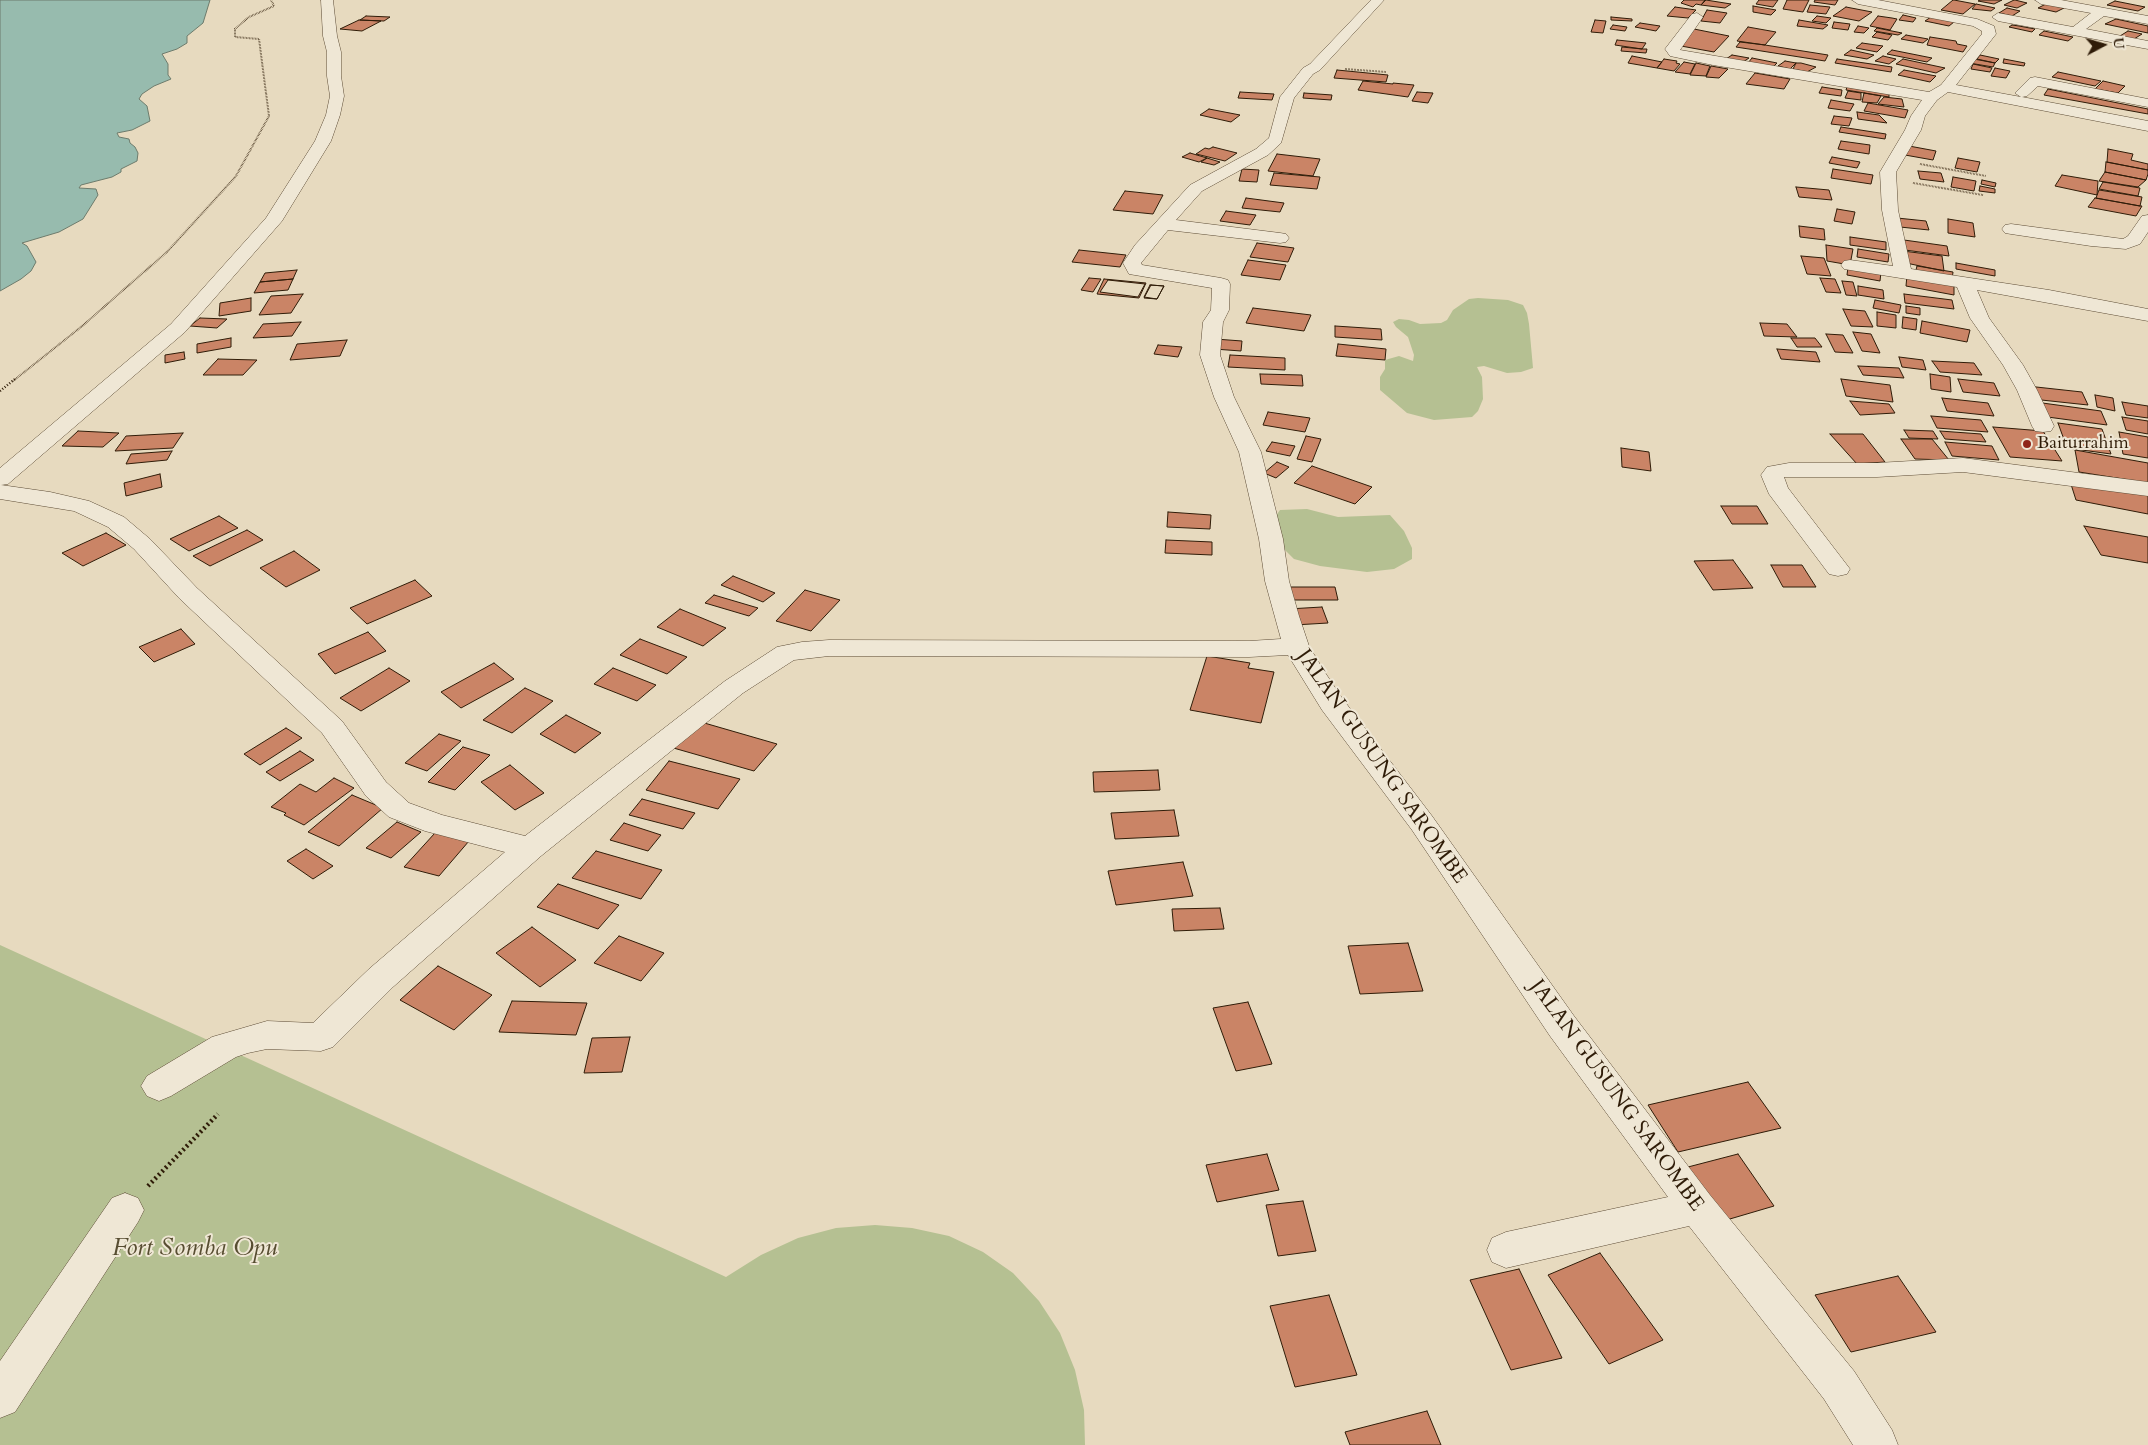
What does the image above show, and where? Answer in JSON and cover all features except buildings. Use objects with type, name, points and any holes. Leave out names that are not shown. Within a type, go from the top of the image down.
[{"type":"street","points":[[0,479],[178,328],[274,221],[323,141],[333,115],[337,96],[334,76],[334,52],[330,36],[327,0]]},
{"type":"street","name":"JALAN GUSUNG SAROMBE","points":[[1378,0],[1315,66],[1308,70],[1287,97],[1276,140],[1262,152],[1196,188],[1141,249],[1132,264],[1135,270],[1215,282],[1222,287],[1220,310],[1213,322],[1211,333],[1210,355],[1224,397],[1256,469],[1271,539],[1277,580],[1296,646],[1332,704],[1422,823],[1557,1018],[1697,1207],[1838,1385],[1877,1445]]},
{"type":"street","points":[[1858,0],[1977,23],[1989,29],[1989,34],[1985,40],[1946,86],[1932,97],[1918,116],[1908,139],[1895,160],[1888,178],[1890,210],[1903,274]]},
{"type":"street","points":[[1890,0],[1933,7],[1941,4]]},
{"type":"street","points":[[2041,0],[2148,20]]},
{"type":"street","points":[[2075,31],[2102,11]]},
{"type":"street","points":[[1998,17],[2148,45]]},
{"type":"street","points":[[1697,18],[1672,49],[1675,53],[1722,63],[1932,97]]},
{"type":"street","points":[[2022,93],[2040,76],[2148,103]]},
{"type":"street","points":[[1946,86],[2148,126]]},
{"type":"street","points":[[2011,229],[2091,241],[2126,244],[2134,240],[2148,220]]},
{"type":"street","points":[[1165,224],[1280,238]]},
{"type":"street","points":[[1850,265],[2148,315]]},
{"type":"street","points":[[1964,283],[1980,318],[2022,382],[2043,426]]},
{"type":"street","points":[[1838,569],[1777,489],[1772,475],[1774,472],[1789,470],[1877,470],[1963,465],[2148,489]]},
{"type":"street","points":[[0,492],[50,499],[81,506],[116,522],[142,544],[188,593],[332,727],[376,788],[399,810],[434,824],[530,848]]},
{"type":"street","points":[[159,1086],[224,1047],[248,1039],[268,1035],[320,1037],[381,978],[530,848],[712,704],[767,664],[786,653],[829,648],[1249,649],[1296,646]]},
{"type":"street","points":[[1506,1250],[1697,1207]]},
{"type":"street","points":[[0,1397],[125,1210]]},
{"type":"path","points":[[0,391],[82,327],[168,251],[236,176],[269,116],[259,39],[235,37],[235,28],[249,17],[274,6],[271,0]]},
{"type":"path","points":[[1315,66],[1386,72]]},
{"type":"path","points":[[1895,160],[1986,176]]},
{"type":"path","points":[[1888,178],[1983,195]]},
{"type":"path","points":[[125,1210],[218,1114]]},
{"type":"green space","points":[[1469,299],[1508,300],[1523,305],[1529,324],[1533,368],[1521,372],[1507,373],[1484,366],[1477,367],[1482,377],[1483,399],[1478,411],[1472,417],[1434,420],[1407,413],[1380,390],[1380,377],[1385,369],[1385,360],[1399,356],[1413,361],[1414,355],[1408,337],[1393,322],[1399,319],[1420,324],[1441,323],[1447,320],[1453,310]]},
{"type":"green space","points":[[1307,509],[1338,517],[1390,515],[1404,531],[1412,548],[1412,559],[1394,569],[1367,572],[1320,566],[1294,559],[1284,549],[1278,535],[1275,517],[1280,510]]},
{"type":"green space","name":"Fort Somba Opu","points":[[0,945],[726,1277],[761,1255],[798,1238],[836,1228],[875,1225],[912,1228],[949,1236],[983,1252],[1013,1273],[1039,1301],[1060,1333],[1075,1370],[1084,1410],[1085,1445],[0,1445]]},
{"type":"water","points":[[0,0],[210,0],[203,23],[187,36],[187,43],[162,54],[168,64],[168,75],[171,79],[154,86],[142,94],[139,99],[147,106],[150,121],[132,130],[117,133],[119,137],[129,139],[130,143],[135,147],[138,153],[137,161],[121,169],[121,172],[112,177],[81,185],[79,188],[96,189],[98,195],[83,219],[59,232],[22,243],[27,246],[36,262],[31,271],[0,291]]},
{"type":"place","name":"Baiturrahim","points":[[2027,444]]}]
